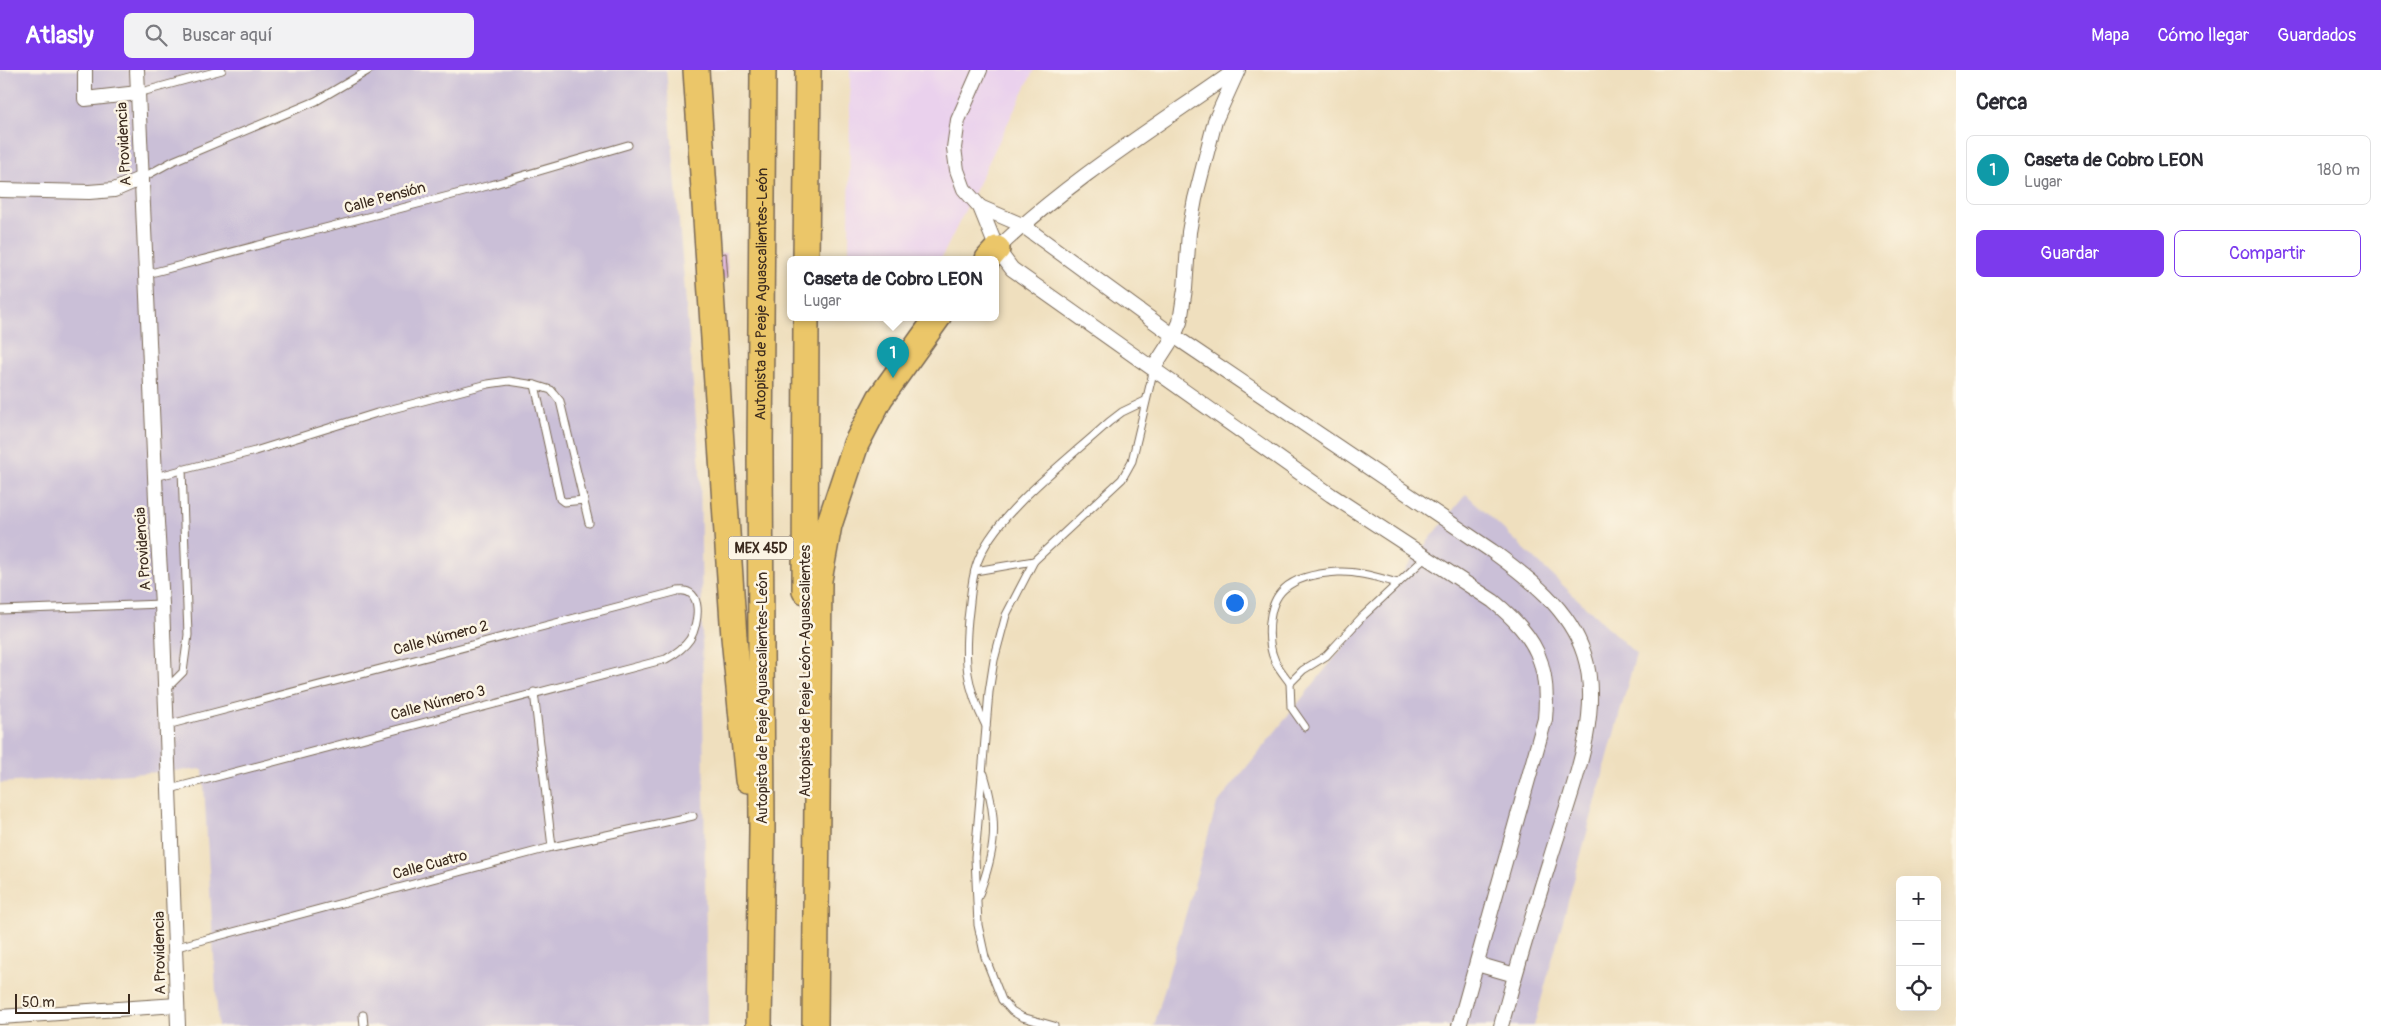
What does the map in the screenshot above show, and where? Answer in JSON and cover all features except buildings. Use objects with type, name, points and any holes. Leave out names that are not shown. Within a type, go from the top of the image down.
[{"type":"highway","points":[[696,70],[734,637],[749,784],[753,811],[762,830]]},
{"type":"highway","name":"Autopista de Peaje Aguascalientes-León","points":[[759,1026],[762,830],[760,452],[763,70]]},
{"type":"highway","points":[[806,256],[808,70]]},
{"type":"highway","name":"Autopista de Peaje León-Aguascalientes","points":[[803,1026],[806,321]]},
{"type":"highway","points":[[815,1026],[819,580],[829,525],[856,444],[867,419],[935,321]]},
{"type":"street","points":[[85,70],[85,99],[138,93]]},
{"type":"street","name":"A Providencia","points":[[137,70],[166,690],[178,1026]]},
{"type":"street","points":[[980,70],[958,120],[954,148],[957,170],[964,189],[980,207],[1022,225],[1174,336],[1398,486],[1522,573],[1548,596],[1569,624],[1584,653],[1590,686],[1589,719],[1578,766],[1501,1026]]},
{"type":"street","points":[[980,207],[992,254],[1022,225],[1103,163],[1237,70]]},
{"type":"street","points":[[1154,368],[1174,336],[1183,307],[1189,232],[1195,199],[1215,121],[1237,70]]},
{"type":"street","points":[[0,190],[89,192],[119,188],[142,178]]},
{"type":"street","points":[[999,259],[1331,495],[1467,584],[1516,620],[1532,641],[1541,661],[1546,681],[1545,719],[1459,1026]]},
{"type":"street","points":[[1477,964],[1515,975]]},
{"type":"street","points":[[0,1017],[177,1005]]},
{"type":"lane","points":[[138,93],[222,70]]},
{"type":"lane","points":[[142,178],[173,161],[316,101],[368,70]]},
{"type":"lane","name":"Calle Pensión","points":[[147,274],[491,185],[628,146]]},
{"type":"lane","points":[[1054,1026],[1022,1017],[1012,1011],[1002,1000],[984,956],[978,926],[975,857],[986,727],[994,660],[1004,624],[1016,594],[1034,562],[1122,479],[1132,461],[1154,368]]},
{"type":"lane","points":[[155,477],[255,451],[377,413],[488,384],[509,381],[535,385],[550,390],[560,401],[589,523]]},
{"type":"lane","points":[[535,385],[560,498],[564,502],[584,500]]},
{"type":"lane","points":[[986,727],[974,702],[968,680],[967,635],[975,571],[989,538],[1021,502],[1109,422],[1134,405],[1145,401]]},
{"type":"lane","points":[[166,690],[183,672],[188,642],[182,469]]},
{"type":"lane","points":[[1290,683],[1302,670],[1326,656],[1363,616],[1425,558]]},
{"type":"lane","points":[[975,571],[1034,562]]},
{"type":"lane","points":[[1305,727],[1291,707],[1290,683],[1275,660],[1268,634],[1272,610],[1284,589],[1311,575],[1340,572],[1374,576],[1398,583]]},
{"type":"lane","name":"Calle Número 2","points":[[167,725],[678,591],[686,590],[692,592],[696,598],[697,622]]},
{"type":"lane","points":[[0,610],[162,604]]},
{"type":"lane","name":"Calle Número 3","points":[[170,789],[534,692],[666,659],[684,646],[690,639],[697,622]]},
{"type":"lane","points":[[534,692],[552,847]]},
{"type":"lane","points":[[977,900],[988,871],[994,840],[993,803],[983,770]]},
{"type":"lane","name":"Calle Cuatro","points":[[176,947],[552,847],[693,816]]},
{"type":"lane","points":[[363,1014],[364,1026]]},
{"type":"shaded area","points":[[0,70],[666,70],[700,467],[707,1026],[218,1026],[203,769],[0,783]]},
{"type":"shaded area","points":[[850,70],[1034,70],[942,256],[849,256]]},
{"type":"shaded area","points":[[1466,494],[1636,654],[1534,1026],[1154,1026],[1217,804]]},
{"type":"place","name":"Caseta de Cobro LEON","points":[[893,378]]}]
